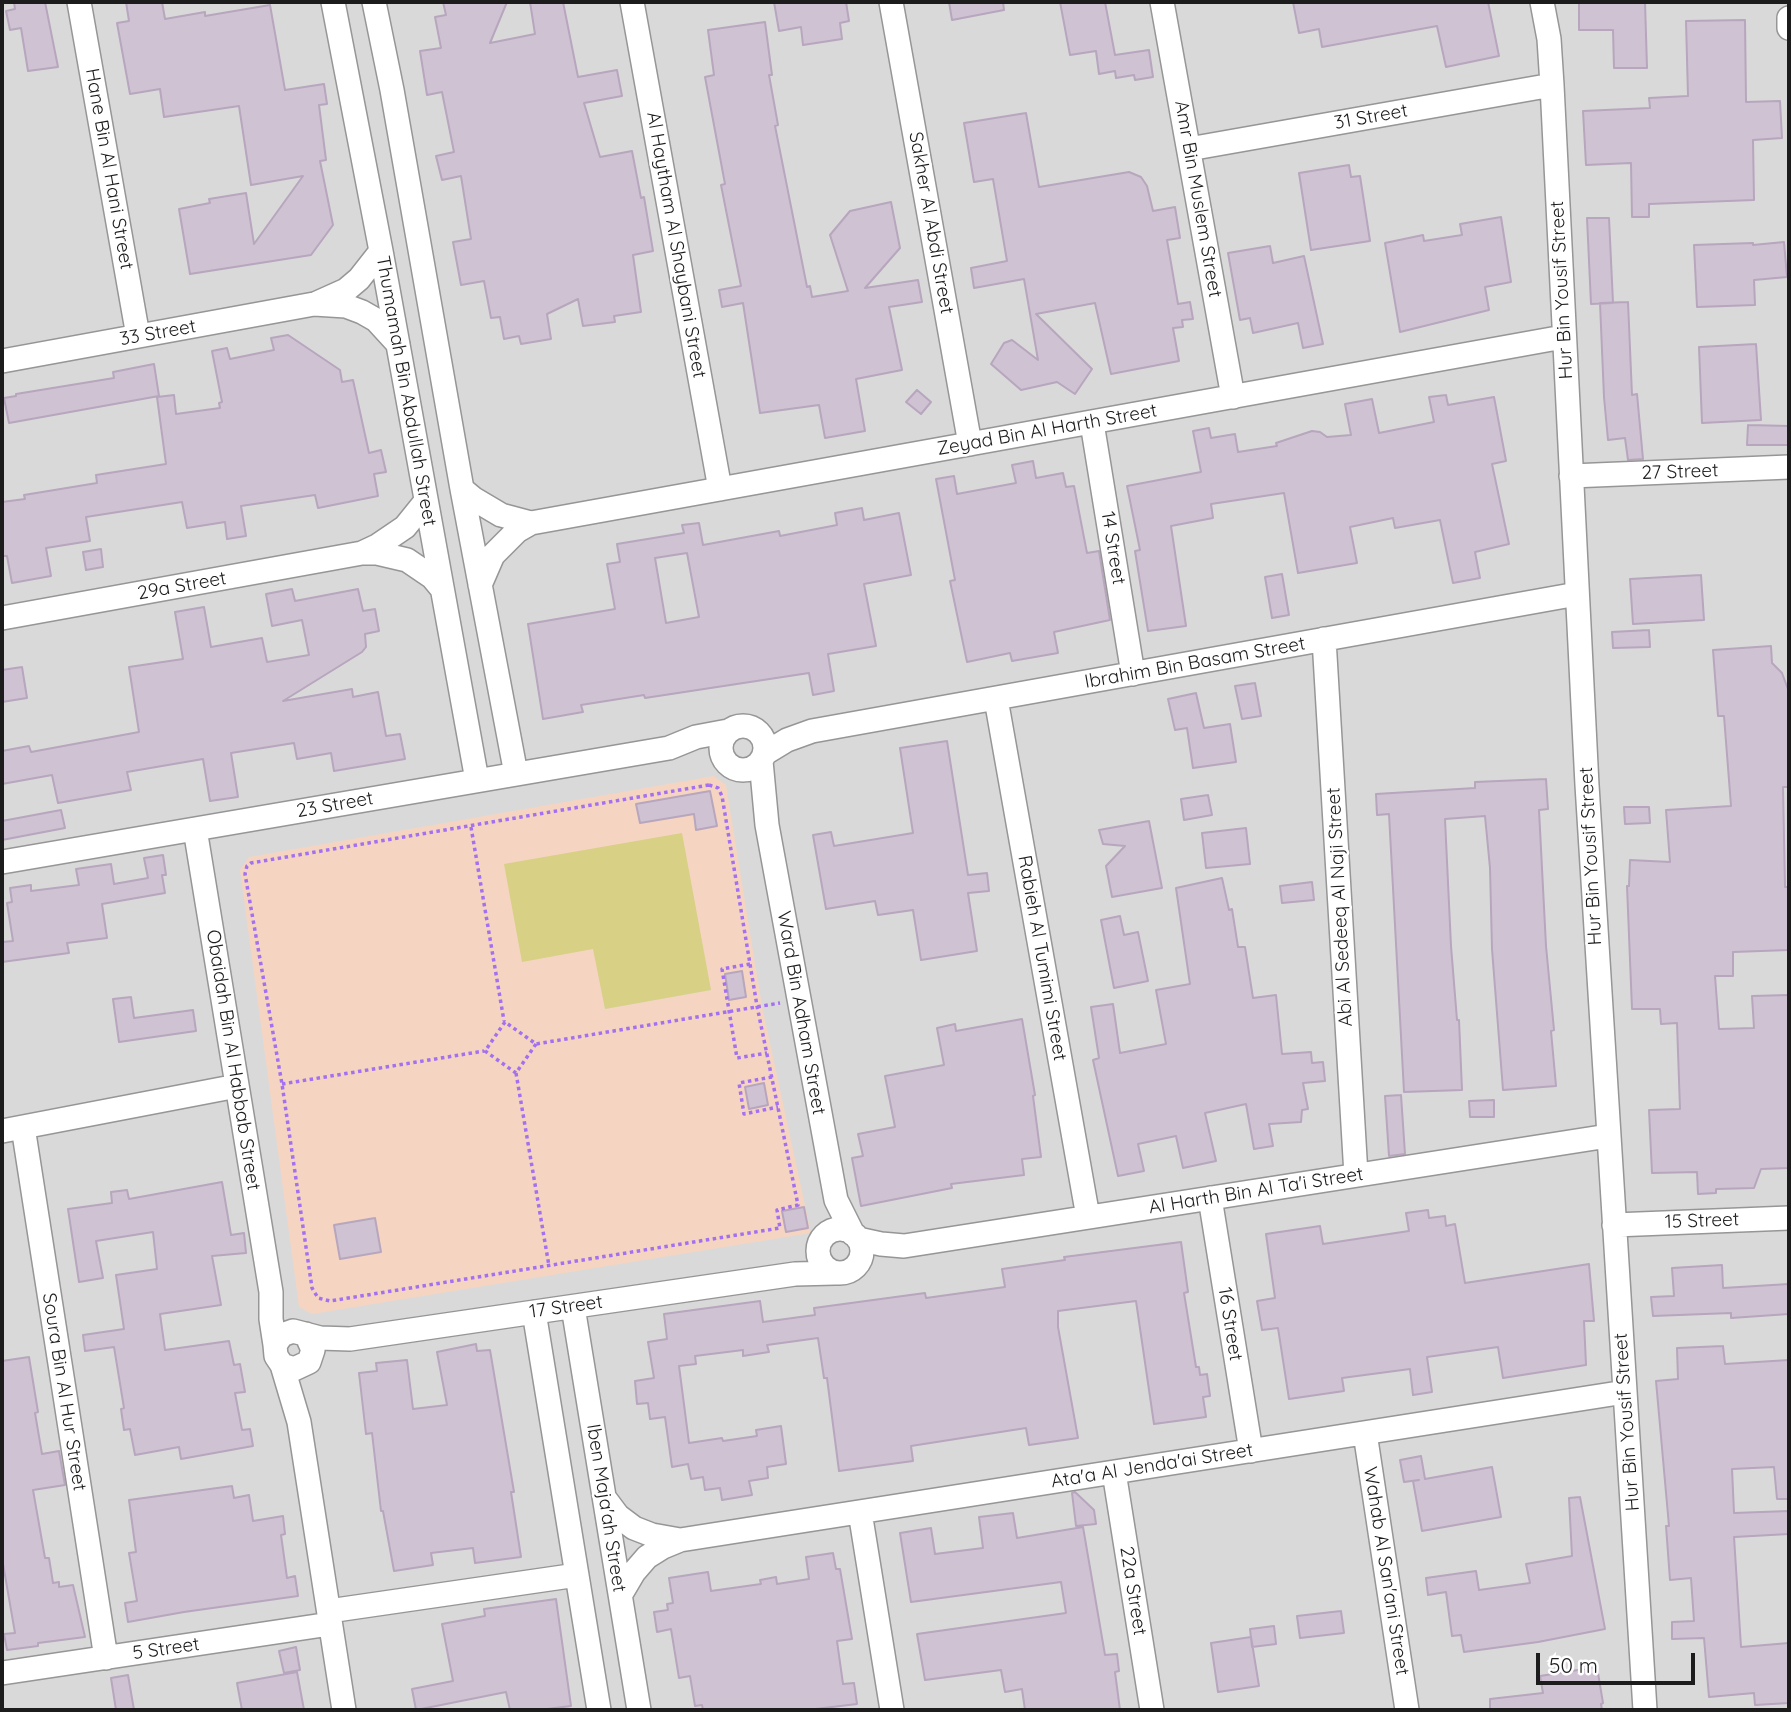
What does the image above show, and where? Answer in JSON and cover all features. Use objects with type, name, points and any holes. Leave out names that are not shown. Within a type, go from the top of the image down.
[{"type":"street","name":"Hane Bin Al Hani Street","points":[[79,2],[138,336]]},
{"type":"street","name":"Thumamah Bin Abdullah Street","points":[[333,2],[477,780]]},
{"type":"street","name":"Thumamah Bin Abdullah Street","points":[[373,2],[392,90],[462,489],[516,774]]},
{"type":"street","name":"Al Haytham Al Shaybani Street","points":[[632,2],[720,489]]},
{"type":"street","name":"Sakher Al Abdi Street","points":[[891,2],[970,444]]},
{"type":"street","name":"Amr Bin Muslem Street","points":[[1162,2],[1233,397]]},
{"type":"street","name":"Hur Bin Yousif Street","points":[[1542,2],[1549,39],[1552,85],[1563,337],[1608,1136],[1645,1710]]},
{"type":"street","points":[[1789,18],[1789,28]]},
{"type":"street","name":"31 Street","points":[[1189,149],[1552,85]]},
{"type":"street","name":"33 Street","points":[[2,361],[314,304],[346,290],[372,266],[381,251]]},
{"type":"street","name":"33 Street","points":[[314,304],[346,306],[362,312],[376,320],[398,344]]},
{"type":"street","name":"Zeyad Bin Al Harth Street","points":[[480,585],[494,555],[517,531],[531,523],[1563,337]]},
{"type":"street","name":"14 Street","points":[[1092,423],[1133,674]]},
{"type":"street","name":"27 Street","points":[[1571,476],[1789,467]]},
{"type":"street","name":"Zeyad Bin Al Harth Street","points":[[462,489],[494,511],[531,523]]},
{"type":"street","name":"29a Street","points":[[362,553],[392,538],[416,515],[426,501]]},
{"type":"street","name":"29a Street","points":[[2,618],[377,552],[407,560],[432,577],[442,589]]},
{"type":"street","name":"Ibrahim Bin Basam Street","points":[[762,758],[787,740],[812,731],[1577,594]]},
{"type":"street","name":"Abi Al Sedeeq Al Naji Street","points":[[1324,639],[1356,1175]]},
{"type":"street","name":"Rabieh Al Tumimi Street","points":[[996,699],[1088,1217]]},
{"type":"street","points":[[742,726],[757,730],[765,746],[762,758],[746,770],[732,765],[721,746],[728,731],[742,726]]},
{"type":"street","name":"Ibrahim Bin Basam Street","points":[[757,730],[812,731]]},
{"type":"street","name":"23 Street","points":[[2,862],[669,748],[696,737],[728,731]]},
{"type":"street","name":"23 Street","points":[[669,748],[698,752],[732,765]]},
{"type":"street","name":"Ward Bin Adham Street","points":[[762,758],[767,825],[835,1200],[856,1237]]},
{"type":"street","name":"Ward Bin Adham Street","points":[[732,765],[753,793],[767,825]]},
{"type":"street","name":"Obaidah Bin Al Habbab Street","points":[[195,829],[271,1292],[271,1319],[299,1422],[344,1710]]},
{"type":"street","points":[[12,1129],[237,1086]]},
{"type":"street","name":"Soura Bin Al Hur Street","points":[[12,1129],[106,1658]]},
{"type":"street","name":"Al Harth Bin Al Ta'i Street","points":[[856,1237],[881,1244],[904,1245],[1608,1136]]},
{"type":"street","name":"16 Street","points":[[1210,1198],[1251,1451]]},
{"type":"street","name":"Ward Bin Adham Street","points":[[823,1240],[835,1200]]},
{"type":"street","name":"15 Street","points":[[1614,1225],[1789,1218]]},
{"type":"street","points":[[841,1229],[856,1237],[862,1252],[857,1265],[847,1272],[829,1271],[819,1261],[823,1240],[841,1229]]},
{"type":"street","name":"17 Street","points":[[782,1276],[802,1264],[823,1240]]},
{"type":"street","name":"Al Harth Bin Al Ta'i Street","points":[[857,1265],[904,1245]]},
{"type":"street","name":"17 Street","points":[[302,1333],[335,1340],[351,1339],[782,1276],[835,1273]]},
{"type":"street","name":"Obaidah Bin Al Habbab Street","points":[[271,1292],[282,1314],[302,1333]]},
{"type":"street","name":"Iben Maja'ah Street","points":[[573,1307],[639,1710]]},
{"type":"street","name":"Iben Maja'ah Street","points":[[534,1312],[599,1710]]},
{"type":"street","points":[[302,1333],[313,1350],[308,1363],[294,1369],[279,1355],[282,1335],[302,1333]]},
{"type":"street","name":"17 Street","points":[[308,1363],[329,1348],[351,1339]]},
{"type":"street","name":"Obaidah Bin Al Habbab Street","points":[[299,1422],[308,1363]]},
{"type":"street","name":"Ata'a Al Jenda'ai Street","points":[[621,1594],[634,1572],[647,1558],[680,1540],[1625,1392]]},
{"type":"street","name":"Wahab Al San'ani Street","points":[[1365,1433],[1408,1710]]},
{"type":"street","name":"22a Street","points":[[1114,1472],[1152,1710]]},
{"type":"street","name":"Ata'a Al Jenda'ai Street","points":[[605,1500],[618,1516],[634,1528],[652,1535],[680,1540]]},
{"type":"street","points":[[860,1512],[892,1710]]},
{"type":"street","name":"5 Street","points":[[2,1673],[106,1658],[577,1575]]},
{"type":"path","points":[[714,786],[722,796],[757,1006],[798,1205],[777,1210],[780,1228],[330,1301],[318,1298],[312,1288],[282,1084],[245,874],[247,866],[251,863],[471,827],[714,786]]},
{"type":"path","points":[[471,827],[505,1022],[485,1051]]},
{"type":"path","points":[[750,964],[722,969],[737,1058],[767,1053]]},
{"type":"path","points":[[505,1022],[536,1044],[798,999]]},
{"type":"path","points":[[536,1044],[516,1073],[549,1266]]},
{"type":"path","points":[[282,1084],[485,1051],[516,1073]]},
{"type":"path","points":[[772,1077],[739,1083],[744,1114],[778,1107]]},
{"type":"shaded area","points":[[2,2],[1789,2],[1789,1710],[2,1710]]},
{"type":"shaded area","points":[[714,776],[726,785],[762,1006],[811,1233],[312,1314],[299,1307],[240,870],[249,857]],"holes":[[[594,949],[711,990],[605,1009]]]},
{"type":"shaded area","points":[[682,833],[711,990],[605,1009],[593,949],[522,962],[504,864]]},
{"type":"building","points":[[14,2],[45,2],[58,67],[28,71],[21,28],[10,30],[6,11],[15,9]]},
{"type":"building","points":[[126,2],[162,2],[165,19],[205,12],[205,16],[270,5],[285,90],[324,84],[327,104],[319,105],[326,160],[320,161],[333,225],[311,255],[190,274],[179,209],[210,203],[209,199],[246,193],[254,244],[303,176],[251,185],[239,106],[164,117],[160,89],[130,94],[117,23],[129,21]]},
{"type":"building","points":[[443,2],[507,2],[490,43],[535,34],[530,2],[563,2],[578,77],[617,70],[622,96],[584,103],[600,157],[632,151],[641,198],[644,197],[653,251],[633,255],[641,312],[614,316],[615,322],[583,326],[578,299],[547,314],[551,339],[521,344],[519,336],[504,339],[500,317],[491,318],[484,281],[461,285],[453,242],[471,239],[461,176],[442,180],[436,156],[454,152],[442,92],[427,95],[420,51],[441,48],[435,17],[446,15]]},
{"type":"building","points":[[774,2],[846,2],[849,21],[840,23],[842,39],[803,45],[801,27],[779,31]]},
{"type":"building","points":[[949,2],[1003,2],[1004,10],[952,20]]},
{"type":"building","points":[[1060,2],[1105,2],[1115,55],[1149,50],[1153,77],[1135,80],[1134,75],[1116,78],[1115,71],[1099,74],[1096,51],[1070,55]]},
{"type":"building","points":[[1293,2],[1488,2],[1499,56],[1446,67],[1437,26],[1322,47],[1319,29],[1299,33]]},
{"type":"building","points":[[1579,2],[1645,2],[1647,68],[1614,68],[1613,30],[1579,30]]},
{"type":"building","points":[[1745,20],[1746,102],[1780,101],[1782,138],[1753,140],[1754,200],[1649,204],[1649,217],[1632,217],[1631,163],[1586,165],[1583,111],[1650,108],[1649,98],[1688,96],[1686,21]]},
{"type":"building","points":[[765,22],[772,75],[769,75],[778,125],[775,126],[807,287],[810,286],[812,297],[848,291],[830,235],[850,211],[891,202],[900,248],[865,288],[918,280],[922,302],[889,307],[902,370],[856,379],[865,431],[825,438],[819,405],[760,413],[743,303],[722,307],[719,290],[741,286],[721,185],[725,184],[705,77],[714,75],[708,30]]},
{"type":"building","points":[[1026,113],[1039,187],[1129,172],[1141,177],[1147,186],[1153,211],[1175,207],[1180,238],[1167,240],[1178,304],[1190,302],[1193,319],[1182,320],[1183,327],[1173,328],[1179,361],[1111,374],[1095,303],[1036,314],[1092,369],[1075,394],[1057,382],[1021,390],[991,364],[1004,343],[1012,340],[1038,360],[1024,279],[974,288],[971,268],[1007,261],[993,179],[974,182],[964,123]]},
{"type":"building","points":[[1349,165],[1351,177],[1360,176],[1370,241],[1311,250],[1299,173]]},
{"type":"building","points":[[1501,217],[1511,282],[1485,287],[1489,310],[1400,332],[1385,243],[1423,235],[1424,241],[1462,235],[1460,224]]},
{"type":"building","points":[[1587,218],[1609,218],[1613,303],[1591,304]]},
{"type":"building","points":[[1784,242],[1787,277],[1754,280],[1755,305],[1697,307],[1694,245]]},
{"type":"building","points":[[1270,246],[1273,263],[1304,256],[1323,344],[1303,348],[1298,323],[1253,333],[1250,318],[1240,320],[1228,253]]},
{"type":"building","points":[[1628,302],[1632,395],[1637,394],[1643,459],[1628,460],[1625,438],[1608,440],[1600,303]]},
{"type":"building","points":[[288,335],[340,370],[342,382],[353,380],[369,453],[381,450],[386,472],[374,474],[378,496],[318,508],[315,495],[241,506],[246,536],[227,539],[225,522],[187,528],[182,502],[86,517],[90,541],[46,548],[51,576],[12,583],[7,556],[2,556],[2,502],[25,499],[24,495],[97,483],[96,475],[166,464],[157,397],[174,395],[176,414],[220,408],[219,403],[222,402],[212,351],[227,348],[230,359],[274,350],[271,338]]},
{"type":"building","points":[[1756,344],[1761,420],[1702,423],[1699,347]]},
{"type":"building","points":[[154,364],[159,396],[9,423],[4,398],[114,378],[113,372]]},
{"type":"building","points":[[917,390],[931,402],[921,414],[906,402]]},
{"type":"building","points":[[1446,395],[1448,405],[1494,397],[1506,461],[1492,464],[1509,544],[1475,552],[1480,578],[1453,583],[1440,520],[1395,528],[1393,518],[1350,527],[1357,563],[1298,573],[1284,493],[1211,504],[1213,518],[1171,526],[1186,626],[1148,631],[1135,551],[1140,550],[1127,486],[1201,472],[1193,431],[1209,428],[1211,438],[1235,434],[1238,452],[1277,446],[1276,443],[1312,431],[1327,437],[1351,435],[1345,404],[1372,399],[1379,433],[1434,422],[1429,397]]},
{"type":"building","points":[[1748,425],[1789,426],[1789,445],[1747,445]]},
{"type":"building","points":[[1033,461],[1036,478],[1063,473],[1066,487],[1074,486],[1087,553],[1099,551],[1110,620],[1054,632],[1058,653],[1012,661],[1010,653],[967,662],[950,581],[955,580],[936,479],[954,476],[957,494],[1016,483],[1012,465]]},
{"type":"building","points":[[862,508],[864,520],[899,513],[911,575],[864,584],[876,646],[828,654],[834,691],[813,695],[809,673],[581,705],[583,712],[543,719],[528,624],[615,609],[607,564],[620,562],[617,544],[684,533],[682,525],[699,523],[703,545],[779,531],[780,536],[837,525],[835,513]],"holes":[[[687,553],[699,617],[666,623],[655,558]]]},
{"type":"building","points":[[101,549],[103,567],[86,570],[83,552]]},
{"type":"building","points":[[1282,574],[1289,615],[1272,618],[1265,577]]},
{"type":"building","points":[[1701,575],[1704,620],[1633,624],[1630,579]]},
{"type":"building","points":[[292,589],[295,601],[358,589],[363,611],[375,609],[379,631],[365,634],[366,647],[362,652],[283,701],[352,689],[353,697],[378,692],[386,736],[400,734],[405,759],[334,771],[331,753],[297,759],[294,743],[231,753],[238,797],[210,801],[203,759],[127,772],[131,790],[58,803],[52,775],[2,784],[2,751],[29,746],[31,752],[139,732],[129,667],[183,659],[175,612],[204,607],[211,647],[262,638],[267,662],[309,655],[302,620],[272,626],[266,594]]},
{"type":"building","points":[[1649,630],[1650,647],[1613,648],[1612,632]]},
{"type":"building","points":[[1771,646],[1772,663],[1782,673],[1789,692],[1789,787],[1783,787],[1785,887],[1789,887],[1789,950],[1733,952],[1733,976],[1715,976],[1719,1029],[1754,1028],[1752,996],[1789,995],[1789,1168],[1761,1169],[1754,1188],[1716,1189],[1716,1193],[1698,1194],[1697,1172],[1652,1173],[1649,1110],[1680,1109],[1677,1023],[1661,1024],[1660,1009],[1632,1009],[1627,886],[1630,860],[1670,862],[1666,810],[1731,806],[1724,716],[1718,716],[1713,650]]},
{"type":"building","points":[[22,667],[27,698],[2,702],[2,670]]},
{"type":"building","points":[[1255,683],[1261,716],[1242,719],[1235,686]]},
{"type":"building","points":[[1196,693],[1204,728],[1230,724],[1236,762],[1193,768],[1187,728],[1175,730],[1168,699]]},
{"type":"building","points":[[947,741],[968,875],[987,873],[989,891],[968,893],[977,951],[921,960],[913,910],[878,915],[875,901],[826,909],[813,835],[831,832],[834,846],[913,833],[900,748]]},
{"type":"building","points":[[1546,779],[1548,809],[1539,810],[1556,1086],[1503,1090],[1485,816],[1445,819],[1462,1090],[1404,1092],[1389,814],[1377,815],[1376,794],[1475,788],[1475,782]]},
{"type":"building","points":[[710,791],[717,826],[696,830],[694,814],[640,823],[636,804]]},
{"type":"building","points":[[1208,795],[1212,815],[1184,820],[1181,799]]},
{"type":"building","points":[[1624,807],[1649,807],[1650,823],[1625,824]]},
{"type":"building","points":[[61,810],[65,828],[2,840],[2,821]]},
{"type":"building","points":[[1149,821],[1162,888],[1112,897],[1106,866],[1125,846],[1103,844],[1099,830]]},
{"type":"building","points":[[1246,828],[1250,864],[1206,868],[1202,833]]},
{"type":"building","points":[[163,855],[165,893],[102,904],[107,938],[67,943],[69,953],[2,962],[2,942],[13,941],[7,903],[12,902],[10,888],[31,885],[31,891],[79,885],[76,869],[111,864],[114,884],[148,878],[144,858]]},
{"type":"building","points":[[1222,878],[1229,910],[1232,909],[1238,947],[1245,947],[1253,998],[1276,995],[1282,1054],[1311,1052],[1312,1063],[1323,1062],[1325,1081],[1303,1083],[1308,1109],[1302,1110],[1301,1122],[1269,1124],[1273,1146],[1254,1149],[1246,1104],[1205,1113],[1216,1161],[1183,1168],[1176,1136],[1138,1144],[1144,1171],[1118,1176],[1093,1060],[1099,1058],[1091,1007],[1113,1004],[1120,1053],[1166,1044],[1156,990],[1190,984],[1176,888]]},
{"type":"building","points":[[1312,882],[1314,900],[1282,903],[1280,886]]},
{"type":"building","points":[[1120,916],[1124,935],[1138,932],[1148,981],[1114,988],[1101,920]]},
{"type":"building","points":[[742,971],[746,997],[729,1000],[725,974]]},
{"type":"building","points":[[131,997],[134,1018],[193,1010],[196,1031],[119,1042],[113,999]]},
{"type":"building","points":[[1022,1019],[1035,1095],[1041,1157],[1022,1159],[1024,1175],[951,1184],[952,1188],[861,1206],[852,1158],[863,1156],[858,1134],[895,1127],[885,1076],[944,1065],[937,1028],[955,1024],[956,1031]]},
{"type":"building","points":[[764,1083],[768,1105],[749,1109],[745,1087]]},
{"type":"building","points":[[1401,1095],[1405,1154],[1389,1156],[1385,1096]]},
{"type":"building","points":[[1494,1100],[1494,1117],[1470,1117],[1469,1101]]},
{"type":"building","points":[[222,1182],[231,1235],[244,1233],[246,1253],[212,1256],[221,1305],[160,1314],[165,1350],[229,1341],[234,1365],[240,1364],[245,1392],[235,1393],[242,1430],[250,1429],[253,1446],[181,1459],[179,1447],[135,1455],[130,1429],[124,1430],[121,1409],[124,1408],[114,1347],[85,1351],[83,1335],[124,1329],[116,1275],[157,1269],[153,1232],[96,1241],[103,1278],[79,1282],[68,1209],[112,1203],[111,1192],[127,1190],[129,1199]]},
{"type":"building","points":[[804,1207],[808,1228],[786,1232],[782,1211]]},
{"type":"building","points":[[1428,1210],[1429,1218],[1445,1216],[1446,1226],[1455,1224],[1465,1283],[1589,1264],[1594,1321],[1584,1321],[1586,1365],[1503,1378],[1498,1347],[1427,1357],[1432,1392],[1413,1395],[1410,1369],[1342,1378],[1344,1391],[1289,1399],[1278,1328],[1262,1330],[1257,1301],[1275,1298],[1266,1234],[1320,1226],[1323,1244],[1409,1231],[1406,1213]]},
{"type":"building","points":[[375,1218],[381,1252],[340,1259],[334,1225]]},
{"type":"building","points":[[1181,1242],[1188,1292],[1184,1293],[1196,1367],[1199,1367],[1200,1375],[1207,1374],[1210,1396],[1203,1397],[1206,1417],[1154,1424],[1136,1301],[1058,1311],[1058,1327],[1078,1438],[1029,1445],[1026,1428],[911,1446],[913,1461],[839,1471],[827,1378],[824,1378],[818,1338],[767,1345],[769,1352],[743,1356],[743,1350],[695,1356],[696,1364],[679,1366],[689,1443],[757,1436],[756,1430],[781,1426],[786,1464],[767,1467],[768,1478],[749,1481],[752,1495],[722,1500],[720,1488],[705,1490],[703,1477],[691,1479],[688,1464],[672,1467],[665,1417],[650,1419],[648,1403],[637,1404],[635,1381],[654,1378],[648,1342],[667,1339],[664,1314],[760,1301],[763,1322],[815,1315],[814,1308],[925,1293],[926,1298],[1005,1287],[1002,1269],[1065,1260],[1064,1257]]},
{"type":"building","points":[[1722,1265],[1723,1288],[1789,1284],[1789,1314],[1731,1318],[1731,1313],[1653,1316],[1651,1297],[1674,1296],[1672,1268]]},
{"type":"building","points":[[476,1344],[477,1351],[490,1350],[514,1492],[511,1492],[521,1557],[475,1563],[473,1548],[431,1553],[433,1565],[394,1571],[381,1511],[372,1433],[366,1434],[359,1373],[377,1371],[376,1363],[407,1360],[413,1409],[447,1405],[437,1352]]},
{"type":"building","points":[[1723,1346],[1725,1364],[1789,1360],[1789,1499],[1777,1499],[1774,1467],[1732,1469],[1734,1513],[1789,1511],[1789,1534],[1734,1537],[1741,1647],[1789,1643],[1789,1703],[1755,1705],[1754,1693],[1709,1697],[1704,1638],[1672,1639],[1672,1622],[1694,1621],[1691,1578],[1670,1580],[1666,1526],[1669,1526],[1656,1381],[1678,1379],[1677,1348]]},
{"type":"building","points":[[29,1357],[42,1454],[59,1451],[65,1485],[33,1490],[45,1558],[49,1558],[53,1583],[59,1582],[59,1587],[73,1585],[85,1637],[7,1650],[4,1634],[15,1633],[2,1558],[2,1361]]},
{"type":"building","points":[[1421,1456],[1425,1479],[1492,1467],[1501,1517],[1422,1531],[1413,1481],[1419,1480],[1404,1482],[1400,1460]]},
{"type":"building","points":[[232,1486],[234,1498],[249,1495],[253,1521],[283,1516],[285,1534],[281,1535],[287,1578],[295,1576],[298,1596],[128,1622],[125,1603],[137,1601],[129,1553],[136,1552],[129,1500]]},
{"type":"building","points":[[1075,1492],[1094,1510],[1096,1524],[1076,1526],[1072,1493]]},
{"type":"building","points":[[1580,1497],[1605,1629],[1464,1652],[1461,1635],[1452,1636],[1446,1592],[1428,1595],[1426,1578],[1476,1571],[1479,1590],[1530,1583],[1526,1564],[1572,1556],[1569,1498]]},
{"type":"building","points":[[1013,1513],[1017,1538],[1083,1527],[1105,1655],[1117,1654],[1119,1671],[1115,1672],[1120,1710],[1025,1710],[1022,1689],[1005,1692],[1001,1670],[925,1680],[917,1634],[1066,1613],[1061,1582],[911,1602],[900,1533],[931,1528],[935,1554],[983,1548],[979,1517]]},
{"type":"building","points":[[833,1553],[836,1569],[840,1569],[852,1639],[837,1641],[843,1684],[854,1683],[857,1704],[807,1710],[703,1710],[702,1705],[695,1706],[690,1676],[679,1678],[671,1629],[657,1632],[654,1612],[668,1610],[667,1604],[673,1603],[669,1578],[708,1572],[711,1591],[761,1584],[760,1580],[776,1577],[777,1584],[809,1579],[806,1557]]},
{"type":"building","points":[[556,1599],[571,1706],[510,1710],[506,1692],[416,1710],[412,1689],[453,1681],[442,1624],[485,1616],[484,1609]]},
{"type":"building","points":[[1341,1611],[1344,1633],[1300,1638],[1297,1616]]},
{"type":"building","points":[[1274,1626],[1276,1644],[1252,1647],[1250,1629]]},
{"type":"building","points":[[1251,1637],[1259,1686],[1218,1692],[1211,1643]]},
{"type":"building","points":[[296,1647],[300,1670],[284,1673],[279,1651]]},
{"type":"building","points":[[1597,1667],[1602,1710],[1490,1710],[1490,1699],[1543,1693],[1540,1676]]},
{"type":"building","points":[[297,1672],[304,1710],[242,1710],[237,1683]]},
{"type":"building","points":[[128,1675],[134,1710],[116,1710],[111,1678]]}]
